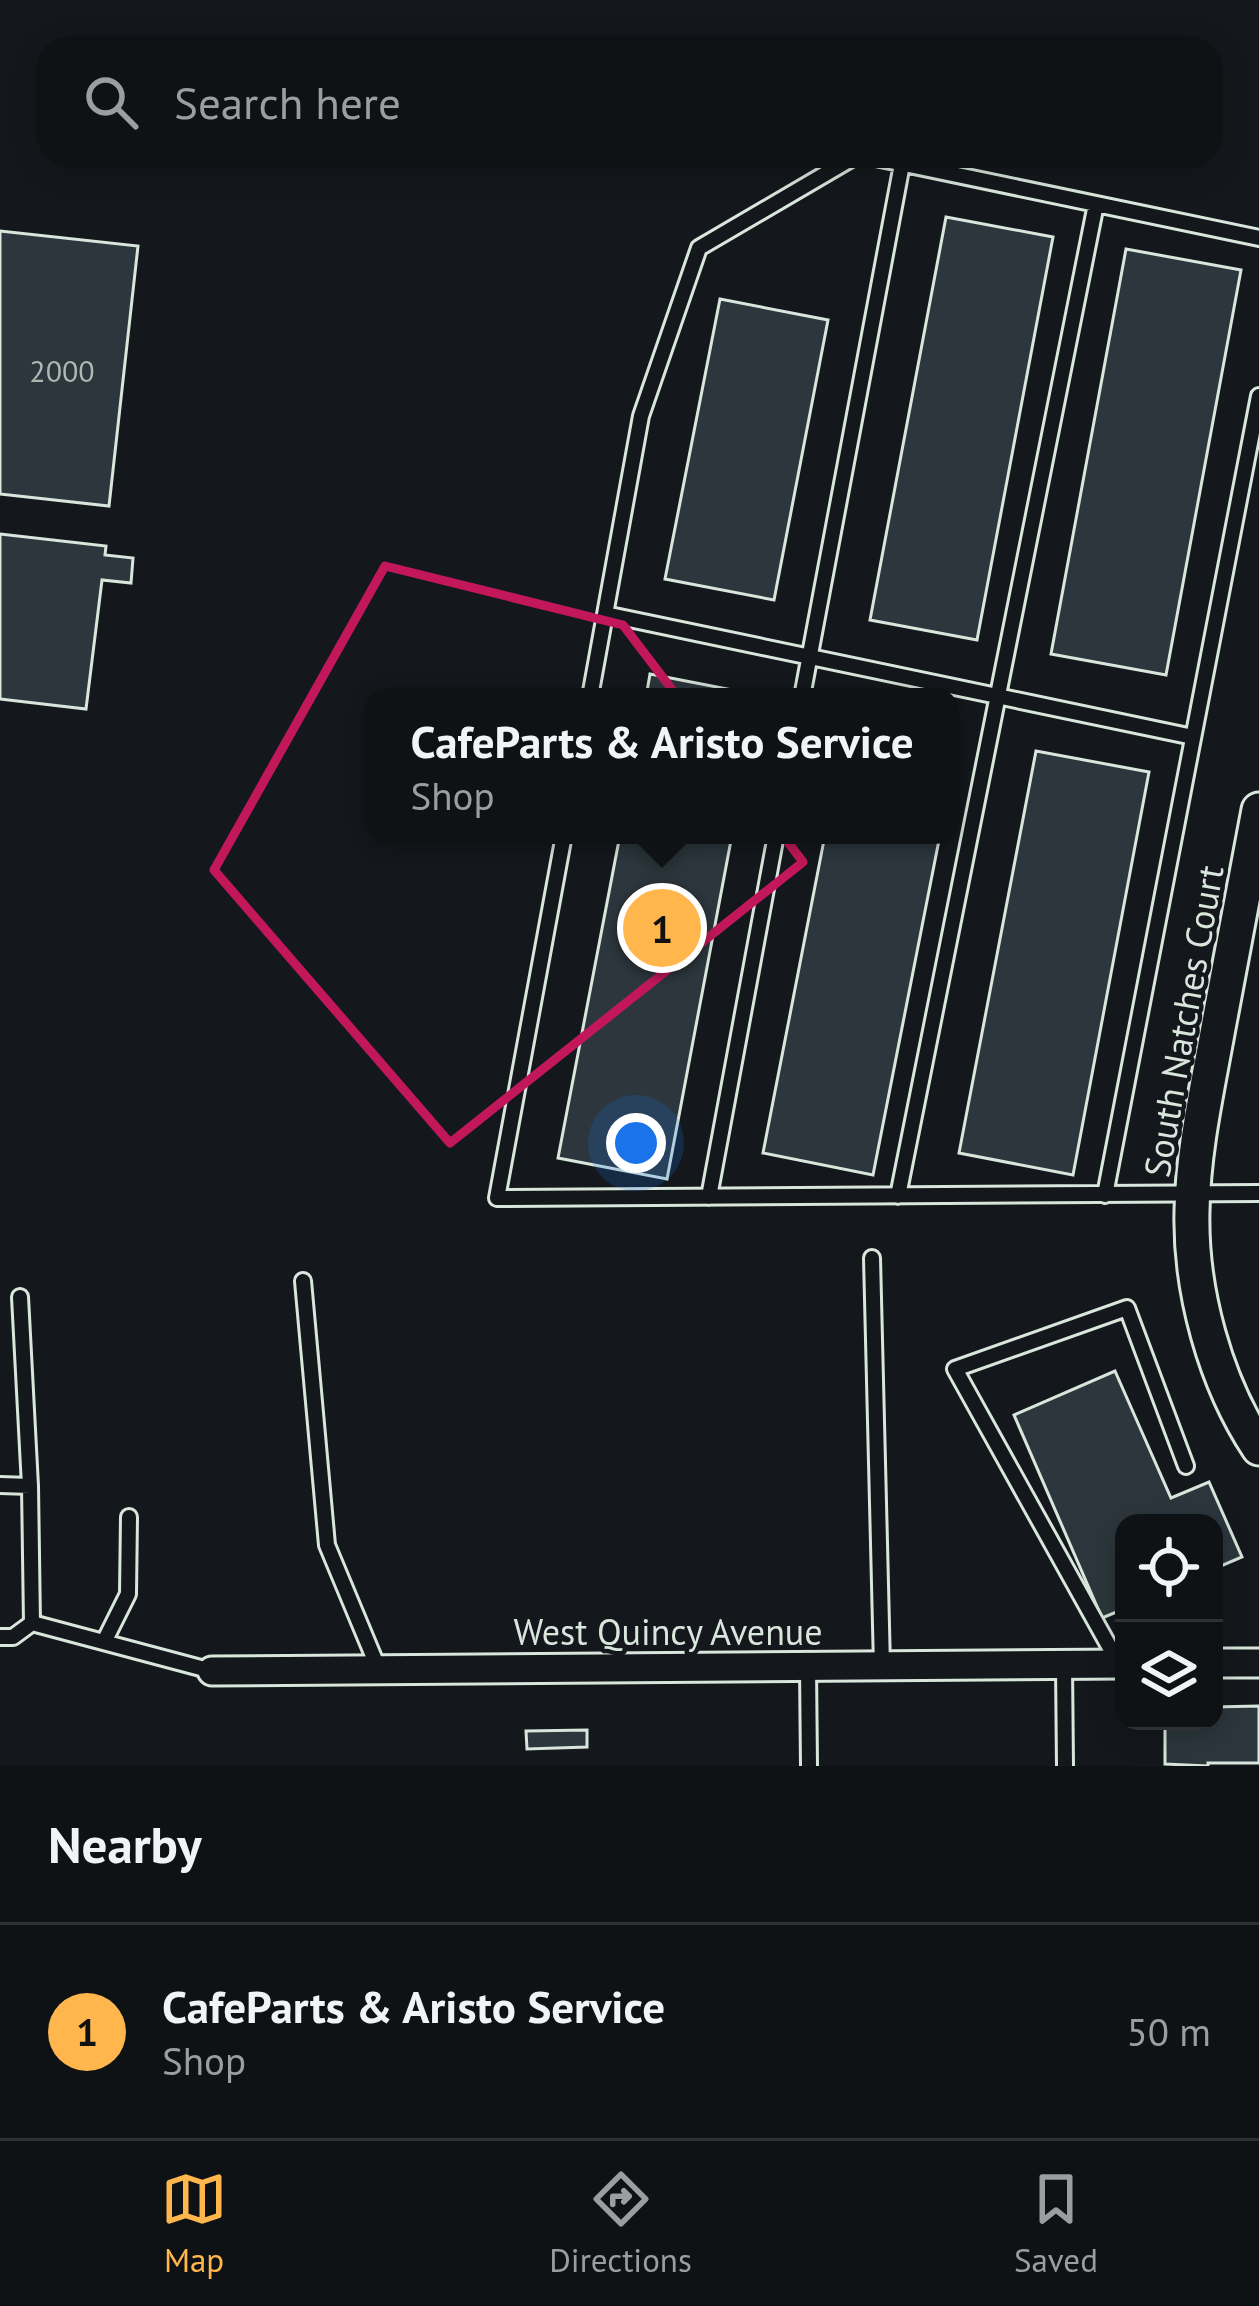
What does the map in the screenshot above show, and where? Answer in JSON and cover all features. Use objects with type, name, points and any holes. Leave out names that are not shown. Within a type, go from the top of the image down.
[{"type":"street","name":"South Natches Court","points":[[1259,810],[1250,910],[1202,1114],[1193,1194],[1194,1257],[1201,1298],[1227,1386],[1259,1448]]},
{"type":"street","points":[[1223,1664],[1259,1663]]},
{"type":"street","name":"West Quincy Avenue","points":[[212,1671],[1115,1664]]},
{"type":"lane","points":[[592,688],[641,416],[699,248],[836,168]]},
{"type":"lane","points":[[804,688],[901,168]]},
{"type":"lane","points":[[921,168],[1259,238]]},
{"type":"lane","points":[[898,1196],[1096,204]]},
{"type":"lane","points":[[1105,1195],[1259,396]]},
{"type":"lane","points":[[605,614],[1193,736]]},
{"type":"lane","points":[[562,844],[497,1198],[1259,1193]]},
{"type":"lane","points":[[709,1196],[774,844]]},
{"type":"lane","points":[[872,1258],[882,1666]]},
{"type":"lane","points":[[303,1281],[327,1545],[379,1670]]},
{"type":"lane","points":[[20,1297],[32,1623]]},
{"type":"lane","points":[[1115,1652],[955,1369],[1127,1308],[1186,1466]]},
{"type":"lane","points":[[0,1485],[30,1486]]},
{"type":"lane","points":[[104,1642],[128,1594],[129,1517]]},
{"type":"lane","points":[[0,1637],[13,1637],[32,1623]]},
{"type":"lane","points":[[32,1623],[212,1671]]},
{"type":"lane","points":[[1064,1665],[1065,1766]]},
{"type":"lane","points":[[808,1666],[809,1766]]},
{"type":"highlighted area","points":[[385,566],[623,625],[803,862],[450,1143],[214,870]]},
{"type":"building","points":[[946,217],[1053,237],[977,640],[870,620]]},
{"type":"building","points":[[0,231],[138,246],[109,506],[0,494]]},
{"type":"building","points":[[1126,249],[1241,270],[1166,675],[1051,654]]},
{"type":"building","points":[[720,299],[828,320],[774,600],[665,579]]},
{"type":"building","points":[[0,534],[106,546],[105,555],[133,558],[131,583],[102,580],[86,709],[0,699]]},
{"type":"building","points":[[650,674],[722,688],[648,688]]},
{"type":"building","points":[[1036,751],[1149,772],[1073,1175],[959,1153]]},
{"type":"building","points":[[618,844],[730,844],[667,1179],[558,1158]]},
{"type":"building","points":[[823,844],[938,844],[873,1175],[763,1153]]},
{"type":"building","points":[[1115,1371],[1171,1498],[1209,1482],[1242,1557],[1223,1565],[1223,1514],[1115,1514],[1115,1613],[1102,1618],[1014,1415]]},
{"type":"building","points":[[1259,1706],[1259,1763],[1165,1764],[1165,1730],[1223,1730],[1223,1707]]},
{"type":"building","points":[[587,1730],[587,1747],[527,1749],[526,1731]]},
{"type":"place","name":"CafeParts & Aristo Service","points":[[662,928]]}]
